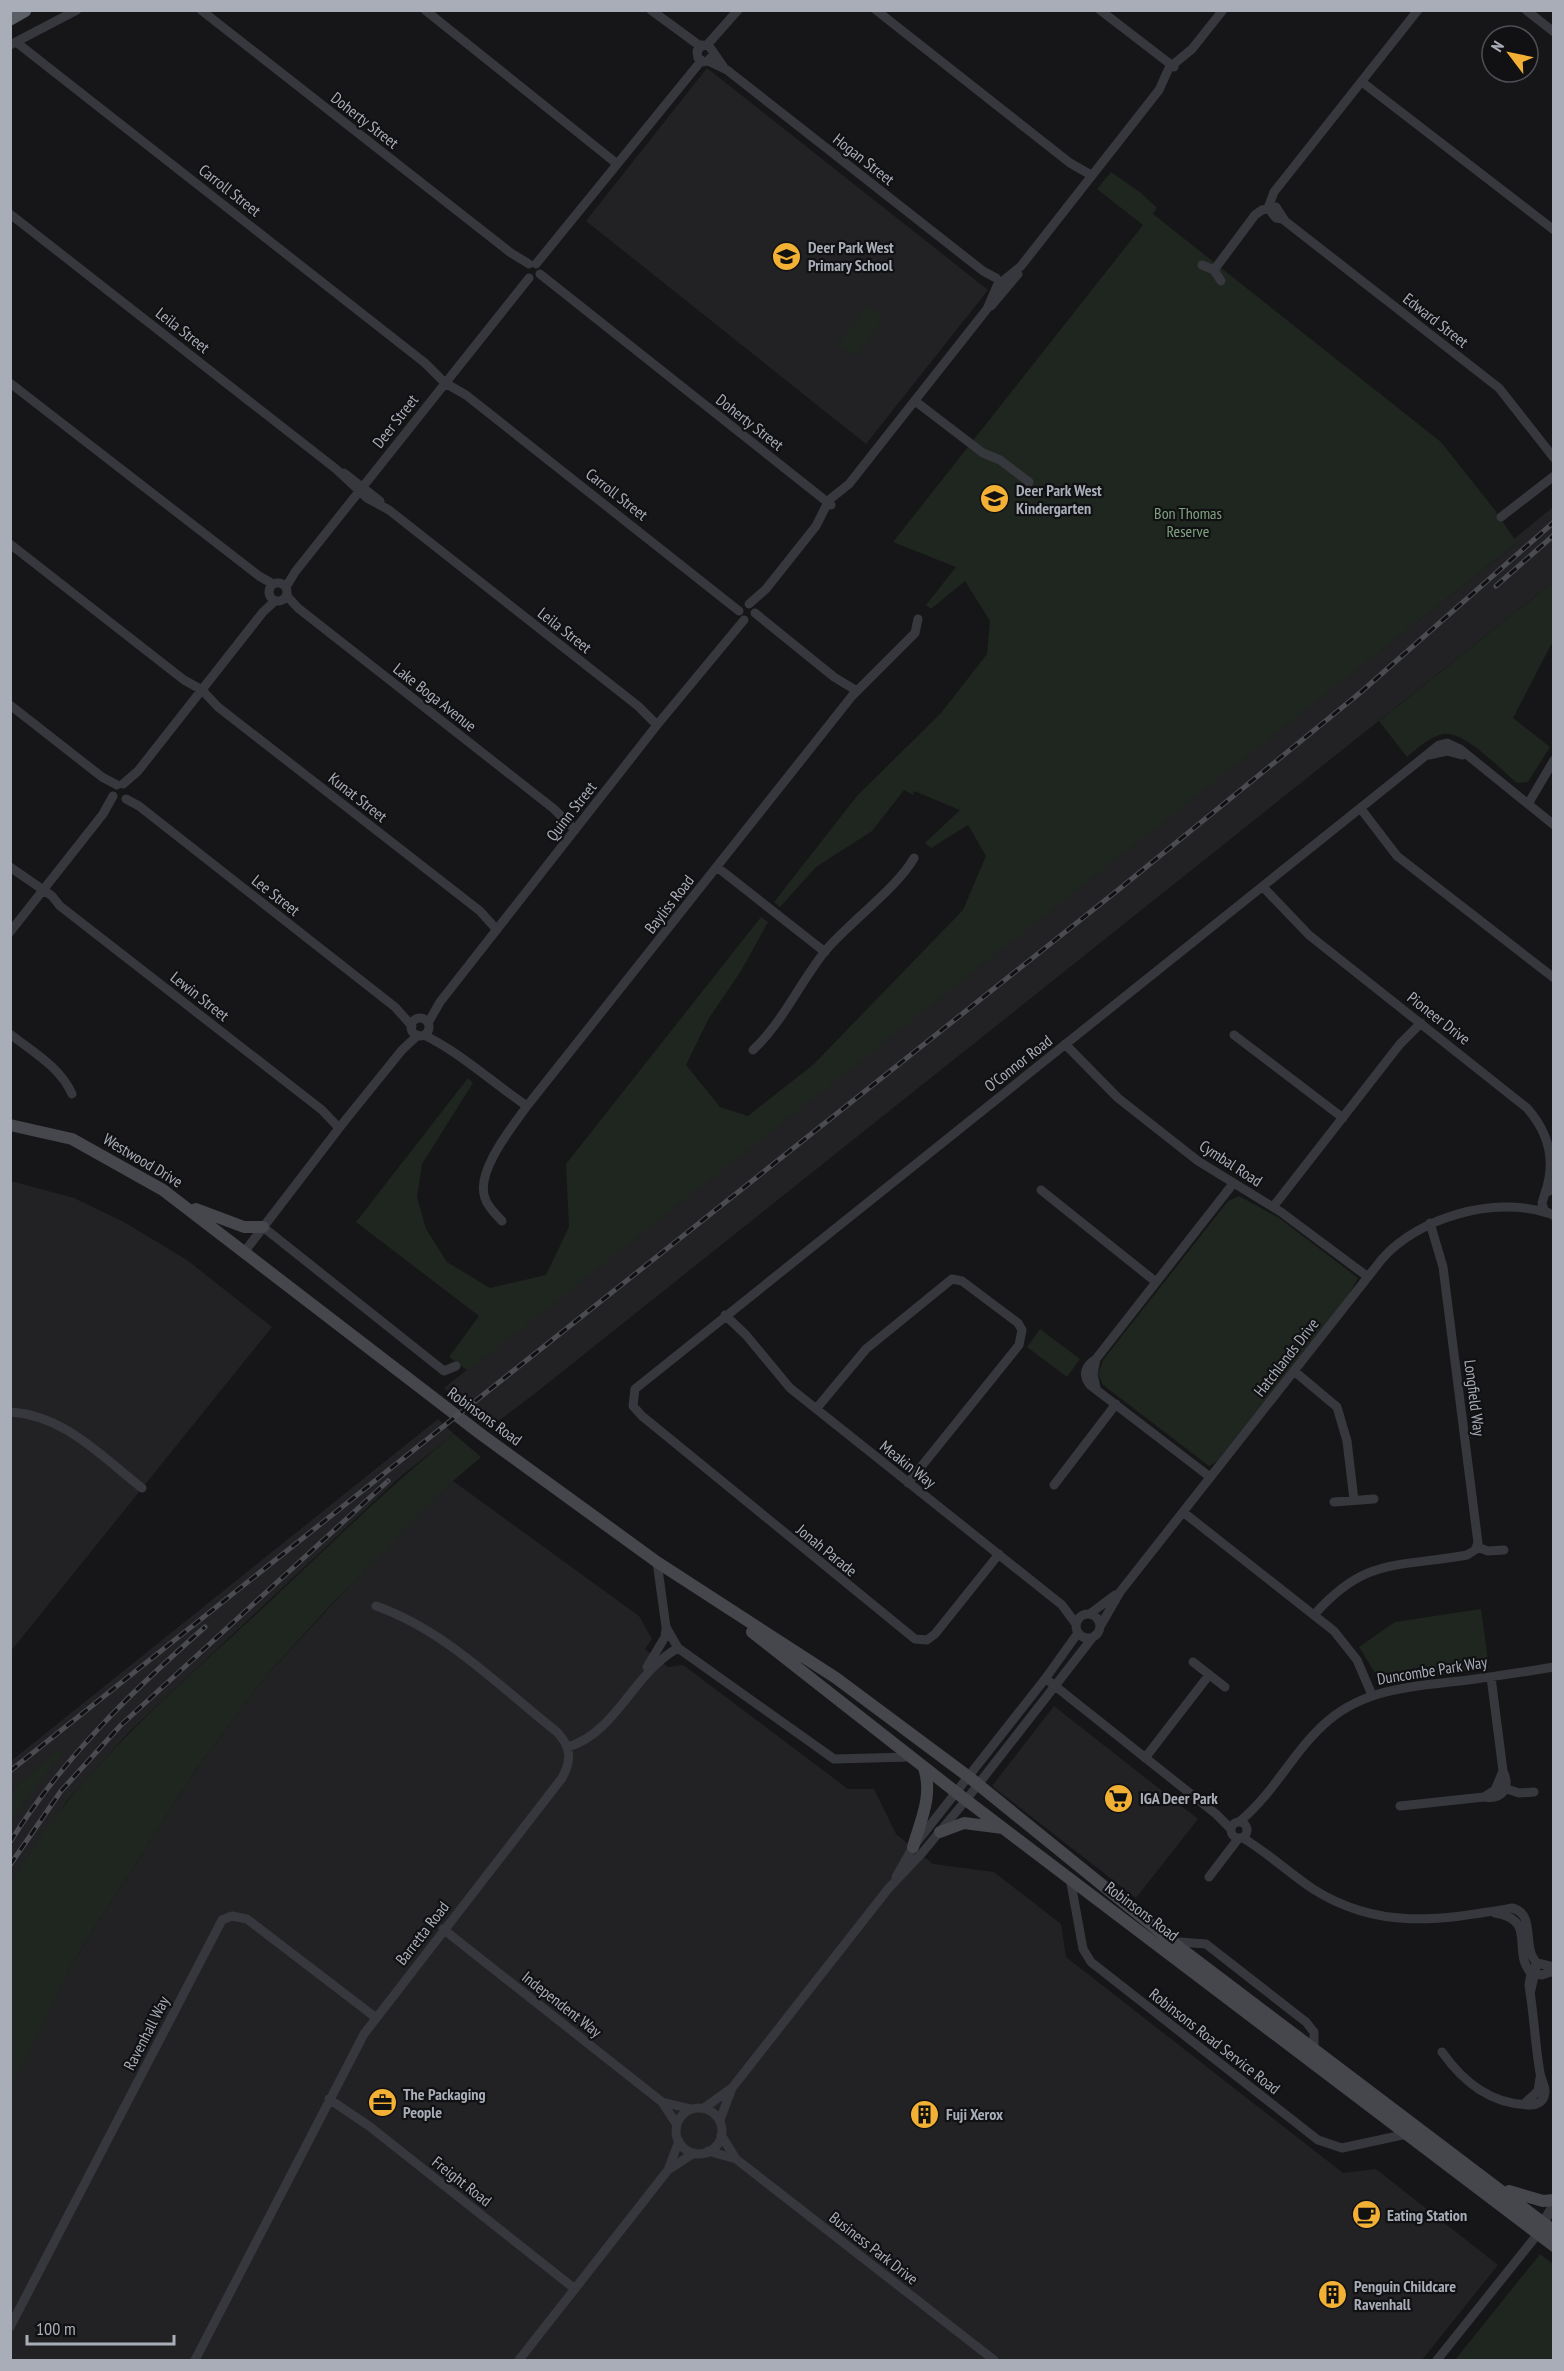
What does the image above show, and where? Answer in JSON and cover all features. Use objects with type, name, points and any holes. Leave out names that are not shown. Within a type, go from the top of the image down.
[{"type":"highway","points":[[10,18],[24,10]]},
{"type":"main road","name":"Westwood Drive","points":[[10,1125],[72,1139],[171,1196],[245,1251]]},
{"type":"main road","points":[[171,1196],[231,1223],[244,1227],[263,1227]]},
{"type":"main road","name":"Robinsons Road","points":[[245,1251],[482,1435],[712,1600],[836,1678],[973,1781],[1172,1948]]},
{"type":"main road","name":"Robinsons Road","points":[[712,1600],[1004,1828],[1172,1948],[1314,2056],[1549,2225]]},
{"type":"main road","points":[[913,1847],[929,1794],[929,1782],[924,1767]]},
{"type":"main road","points":[[940,1832],[964,1823],[1004,1828]]},
{"type":"main road","name":"Robinsons Road","points":[[1314,2056],[1407,2134],[1554,2246]]},
{"type":"main road","points":[[1497,2187],[1543,2201],[1554,2200]]},
{"type":"street","points":[[13,44],[77,10]]},
{"type":"street","name":"Doherty Street","points":[[201,10],[829,503]]},
{"type":"street","points":[[425,10],[618,161]]},
{"type":"street","name":"Hogan Street","points":[[651,10],[1001,285]]},
{"type":"street","name":"Deer Street","points":[[10,932],[738,10]]},
{"type":"street","points":[[876,10],[1090,178]]},
{"type":"street","points":[[1100,10],[1172,67]]},
{"type":"street","name":"Quinn Street","points":[[245,1251],[341,1125],[816,526],[829,503],[845,494],[849,484],[987,309],[996,303],[1001,285],[1017,275],[1021,266],[1159,90],[1167,85],[1172,67],[1189,57],[1192,49],[1223,10]]},
{"type":"street","points":[[1214,270],[1256,215],[1271,209],[1280,186],[1418,10]]},
{"type":"street","points":[[1526,10],[1554,32]]},
{"type":"street","name":"Carroll Street","points":[[13,44],[722,595],[772,628],[854,693]]},
{"type":"street","points":[[1362,82],[1554,230]]},
{"type":"street","name":"Edward Street","points":[[1271,209],[1499,388],[1554,458]]},
{"type":"street","name":"Leila Street","points":[[10,214],[659,722]]},
{"type":"street","points":[[1202,265],[1214,270],[1221,281]]},
{"type":"street","name":"Lake Boga Avenue","points":[[10,383],[578,827]]},
{"type":"street","points":[[915,401],[983,453],[1000,460],[1029,482]]},
{"type":"street","points":[[1501,517],[1554,476]]},
{"type":"street","name":"Kunat Street","points":[[10,544],[499,926]]},
{"type":"street","name":"Bayliss Road","points":[[502,1221],[491,1210],[484,1198],[483,1181],[488,1166],[525,1109],[854,693],[903,648],[915,633],[918,619]]},
{"type":"street","name":"Lee Street","points":[[10,705],[525,1109]]},
{"type":"street","name":"O'Connor Road","points":[[632,1398],[640,1383],[1428,756],[1447,747],[1467,757],[1525,802]]},
{"type":"street","points":[[1554,760],[1525,802],[1554,825]]},
{"type":"street","points":[[1361,809],[1397,856],[1554,978]]},
{"type":"street","points":[[753,1050],[772,1030],[794,993],[825,952],[863,911],[901,876],[914,858]]},
{"type":"street","name":"Lewin Street","points":[[10,867],[341,1125]]},
{"type":"street","points":[[717,867],[825,952]]},
{"type":"street","name":"Pioneer Drive","points":[[1266,885],[1309,935],[1527,1108],[1544,1134],[1553,1171],[1548,1192]]},
{"type":"street","points":[[1273,1207],[1418,1021]]},
{"type":"street","points":[[10,1034],[56,1070],[66,1080],[72,1094]]},
{"type":"street","points":[[1234,1035],[1343,1118]]},
{"type":"street","name":"Cymbal Road","points":[[1069,1041],[1118,1098],[1198,1161],[1232,1185],[1273,1207],[1368,1277]]},
{"type":"street","points":[[1210,1478],[1096,1388],[1093,1374],[1096,1359],[1232,1185]]},
{"type":"street","points":[[1041,1190],[1156,1282]]},
{"type":"street","points":[[1548,1192],[1542,1207],[1550,1215],[1554,1224]]},
{"type":"street","name":"Hatchlands Drive","points":[[1101,1625],[1120,1592],[1391,1248],[1427,1224],[1454,1215],[1519,1207],[1548,1192]]},
{"type":"street","name":"Hatchlands Drive","points":[[1519,1207],[1550,1215]]},
{"type":"street","name":"Longfield Way","points":[[1427,1224],[1443,1267],[1478,1539],[1477,1547]]},
{"type":"street","name":"Robinsons Road","points":[[263,1227],[444,1371],[456,1366]]},
{"type":"street","points":[[816,1410],[866,1349],[935,1293],[954,1285],[966,1285],[1010,1319],[1016,1333],[1012,1350],[908,1483]]},
{"type":"street","name":"Meakin Way","points":[[729,1312],[785,1383],[1062,1605],[1077,1628]]},
{"type":"street","points":[[1294,1371],[1337,1407],[1347,1441],[1354,1500]]},
{"type":"street","name":"Jonah Parade","points":[[632,1398],[636,1409],[650,1423],[915,1639],[927,1640],[935,1634],[999,1554]]},
{"type":"street","points":[[1054,1485],[1116,1404]]},
{"type":"street","points":[[10,1412],[36,1415],[64,1426],[142,1488]]},
{"type":"street","points":[[1334,1502],[1374,1499]]},
{"type":"street","points":[[1183,1512],[1314,1615],[1346,1644],[1357,1660],[1372,1695]]},
{"type":"street","points":[[1314,1615],[1339,1588],[1356,1577],[1378,1568],[1467,1555],[1477,1547],[1488,1551],[1503,1550]]},
{"type":"street","points":[[642,1677],[665,1637],[666,1627],[657,1562]]},
{"type":"street","name":"Hatchlands Drive","points":[[1088,1613],[1120,1592]]},
{"type":"street","name":"Meakin Way","points":[[1062,1605],[1088,1613]]},
{"type":"street","points":[[376,1606],[416,1623],[439,1638],[557,1732],[568,1747],[595,1735],[642,1677],[663,1657],[678,1648]]},
{"type":"street","points":[[704,2108],[732,2088],[888,1889],[940,1832],[962,1796],[1045,1679],[1077,1628],[1079,1617],[1088,1613],[1098,1617],[1101,1625],[1099,1632],[973,1781]]},
{"type":"street","points":[[666,1627],[678,1648],[834,1759],[911,1757]]},
{"type":"street","points":[[1077,1628],[1083,1637],[1093,1637]]},
{"type":"street","points":[[1193,1662],[1225,1687]]},
{"type":"street","name":"Duncombe Park Way","points":[[1209,1877],[1256,1808],[1329,1720],[1372,1695],[1554,1667]]},
{"type":"street","points":[[1145,1758],[1209,1675]]},
{"type":"street","points":[[1491,1677],[1507,1789]]},
{"type":"street","points":[[1045,1679],[1316,1891],[1359,1911],[1390,1918],[1420,1921],[1495,1913],[1512,1908],[1522,1912],[1526,1918],[1530,1952],[1537,1963],[1554,1969]]},
{"type":"street","name":"Barretta Road","points":[[195,2361],[330,2099],[375,2018],[562,1778],[568,1767],[568,1747]]},
{"type":"street","points":[[1484,1797],[1495,1790],[1503,1771]]},
{"type":"street","points":[[1507,1789],[1519,1793],[1534,1792]]},
{"type":"street","points":[[1400,1806],[1484,1797],[1496,1798],[1507,1789]]},
{"type":"street","points":[[888,1889],[913,1847],[962,1796]]},
{"type":"street","name":"Robinsons Road Service Road","points":[[1070,1877],[1081,1940],[1091,1962],[1308,2133],[1325,2144],[1342,2148],[1407,2134]]},
{"type":"street","points":[[1495,1913],[1514,1919],[1521,1930],[1524,1964],[1533,1974]]},
{"type":"street","name":"Ravenhall Way","points":[[10,2327],[222,1920],[232,1916],[247,1919],[375,2018]]},
{"type":"street","name":"Independent Way","points":[[443,1929],[662,2102],[677,2125]]},
{"type":"street","points":[[1172,1948],[1191,1942],[1206,1944],[1306,2022],[1314,2032],[1314,2056]]},
{"type":"street","points":[[1442,2052],[1459,2074],[1481,2092],[1502,2102],[1524,2104],[1538,2091],[1540,2075],[1530,1994],[1537,1963]]},
{"type":"street","points":[[1533,1974],[1554,1969]]},
{"type":"street","points":[[668,2170],[694,2153],[708,2151],[719,2142],[720,2120],[732,2088]]},
{"type":"street","name":"Freight Road","points":[[330,2099],[369,2126],[575,2289]]},
{"type":"street","name":"Independent Way","points":[[662,2102],[691,2109]]},
{"type":"street","points":[[519,2361],[668,2170],[679,2141],[677,2125],[680,2118],[691,2109],[704,2108],[710,2110],[720,2120]]},
{"type":"street","name":"Business Park Drive","points":[[721,2135],[736,2159],[993,2361]]},
{"type":"street","points":[[679,2141],[694,2153]]},
{"type":"street","name":"Business Park Drive","points":[[708,2151],[736,2159]]},
{"type":"street","points":[[1437,2361],[1537,2235],[1549,2225],[1554,2205]]},
{"type":"shaded area","name":"Deer Park West Primary School","points":[[707,68],[988,290],[866,444],[586,221]]},
{"type":"shaded area","points":[[1553,507],[1553,582],[533,1395],[493,1425],[444,1388],[1517,543],[1514,539]]},
{"type":"shaded area","points":[[11,1181],[74,1198],[124,1222],[187,1260],[272,1327],[11,1651]]},
{"type":"shaded area","points":[[438,1419],[454,1434],[400,1477],[129,1732],[67,1801],[11,1886],[11,1820],[60,1750],[11,1791],[11,1761]]},
{"type":"shaded area","points":[[453,1481],[639,1616],[652,1639],[645,1649],[668,1667],[683,1665],[848,1789],[874,1789],[896,1834],[933,1864],[994,1872],[1061,1924],[1066,1957],[1343,2173],[1376,2169],[1498,2265],[1422,2360],[11,2360],[10,2088],[24,2057],[74,1960],[195,1771],[264,1678],[367,1567]]},
{"type":"shaded area","points":[[1054,1706],[1198,1819],[1136,1898],[992,1786]]},
{"type":"green space","name":"Bon Thomas Reserve","points":[[1111,172],[1141,193],[1157,208],[1153,214],[1441,442],[1494,509],[1517,543],[468,1371],[449,1357],[479,1316],[356,1222],[468,1078],[473,1083],[422,1164],[417,1197],[426,1229],[447,1262],[490,1288],[546,1275],[569,1227],[566,1164],[761,917],[768,922],[741,971],[709,1018],[686,1065],[720,1107],[748,1116],[814,1064],[963,910],[986,856],[968,825],[931,848],[925,843],[960,810],[914,791],[913,795],[904,790],[872,831],[816,867],[780,907],[774,902],[857,796],[941,713],[987,654],[990,621],[965,581],[931,609],[926,605],[956,567],[893,542],[1143,225],[1097,189]]},
{"type":"green space","points":[[868,305],[884,318],[854,357],[838,344]]},
{"type":"green space","points":[[1553,582],[1553,641],[1513,718],[1550,747],[1528,782],[1517,783],[1471,744],[1452,734],[1443,734],[1433,738],[1407,757],[1379,721]]},
{"type":"green space","points":[[1239,1196],[1279,1218],[1358,1278],[1349,1294],[1217,1461],[1209,1466],[1103,1385],[1098,1374],[1103,1360],[1228,1201]]},
{"type":"green space","points":[[1040,1329],[1080,1359],[1067,1377],[1027,1347]]},
{"type":"green space","points":[[454,1434],[481,1457],[453,1481],[326,1610],[264,1678],[195,1771],[74,1960],[11,2088],[10,1886],[35,1845],[94,1771],[161,1702],[382,1496]]},
{"type":"green space","points":[[1481,1609],[1489,1668],[1382,1684],[1359,1647],[1395,1622]]},
{"type":"green space","points":[[60,1749],[63,1752],[11,1820],[11,1791]]},
{"type":"green space","points":[[1540,2254],[1553,2264],[1553,2360],[1455,2360]]},
{"type":"railway","points":[[10,1771],[1118,890],[1361,692],[1554,522]]},
{"type":"railway","points":[[1496,586],[1554,535]]},
{"type":"railway","points":[[10,1865],[61,1791],[121,1725],[388,1481]]},
{"type":"railway","points":[[10,1842],[52,1782],[75,1754],[125,1701],[205,1627]]},
{"type":"place","name":"Deer Park West Primary School","points":[[787,256]]},
{"type":"place","name":"Deer Park West Kindergarten","points":[[995,499]]},
{"type":"place","name":"IGA Deer Park","points":[[1119,1798]]},
{"type":"place","name":"The Packaging People","points":[[382,2103]]},
{"type":"place","name":"Fuji Xerox","points":[[925,2114]]},
{"type":"place","name":"Eating Station","points":[[1366,2215]]},
{"type":"place","name":"Penguin Childcare Ravenhall","points":[[1333,2295]]}]
